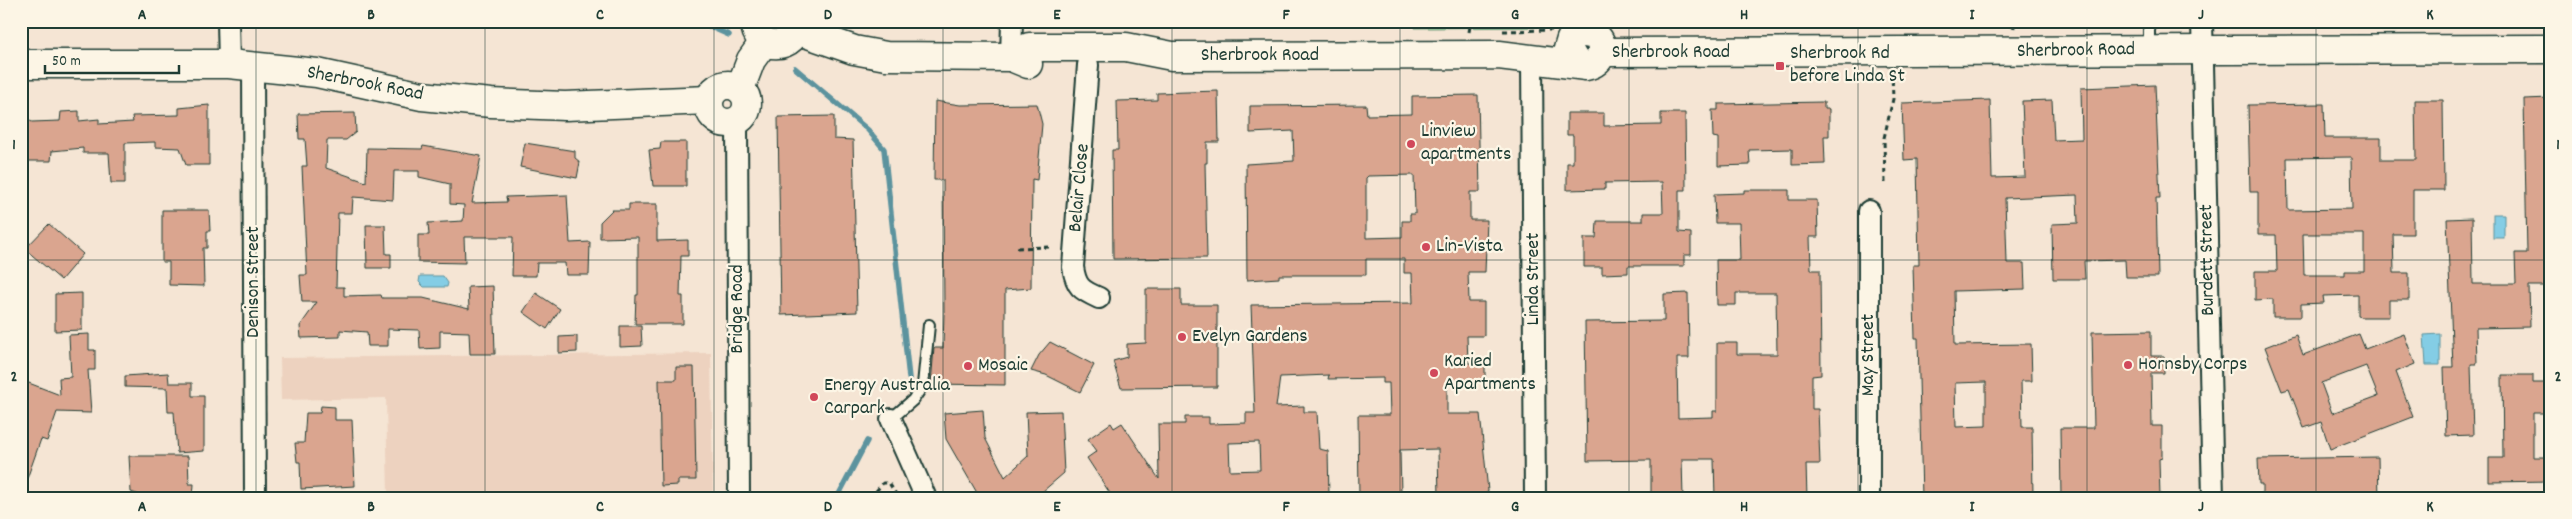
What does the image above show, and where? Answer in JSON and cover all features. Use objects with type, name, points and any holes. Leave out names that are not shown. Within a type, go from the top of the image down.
[{"type":"main road","name":"Sherbrook Road","points":[[798,26],[854,50],[886,56],[1011,56],[1028,64],[1088,65],[1125,64],[1172,56],[1579,40],[2203,51],[2551,49]]},
{"type":"main road","points":[[760,32],[771,45],[784,44],[790,41],[798,26]]},
{"type":"main road","points":[[740,89],[760,32]]},
{"type":"main road","name":"Sherbrook Road","points":[[1498,43],[1532,59],[1579,40]]},
{"type":"main road","name":"Sherbrook Road","points":[[1011,56],[1028,47],[1126,47],[1172,56]]},
{"type":"main road","name":"Sherbrook Road","points":[[21,64],[241,65],[317,73],[422,96],[491,103],[565,106],[709,100]]},
{"type":"main road","points":[[727,84],[740,89],[746,99],[745,111],[737,120],[725,123],[714,118],[709,107],[709,100],[711,94],[727,84]]},
{"type":"street","name":"Denison Street","points":[[228,21],[241,65],[255,498]]},
{"type":"street","points":[[1011,56],[1012,21]]},
{"type":"street","name":"Burdett Street","points":[[2202,21],[2213,498]]},
{"type":"street","name":"Linda Street","points":[[1532,59],[1535,498]]},
{"type":"street","name":"Belair Close","points":[[1088,65],[1073,267],[1075,279],[1083,291],[1099,298]]},
{"type":"street","name":"Bridge Road","points":[[737,120],[739,498]]},
{"type":"street","name":"May Street","points":[[1869,212],[1869,498]]},
{"type":"street","points":[[891,419],[926,498]]},
{"type":"lane","points":[[2149,21],[2149,50]]},
{"type":"lane","points":[[891,419],[913,400],[923,384],[929,324]]},
{"type":"path","points":[[1471,21],[1468,32],[1478,32]]},
{"type":"path","points":[[1984,21],[2021,28]]},
{"type":"path","points":[[1498,43],[1579,40]]},
{"type":"path","points":[[1885,183],[1884,138],[1893,99],[1892,72]]},
{"type":"path","points":[[1017,248],[1052,247]]},
{"type":"path","points":[[870,498],[883,483],[889,483],[896,494]]},
{"type":"shaded area","points":[[711,353],[713,498],[388,498],[386,398],[281,400],[280,358]]},
{"type":"green space","points":[[1415,21],[1559,21],[1559,27],[1415,28]]},
{"type":"green space","points":[[1612,21],[2178,21],[1612,26]]},
{"type":"water","points":[[2493,214],[2504,214],[2504,238],[2493,238]]},
{"type":"water","points":[[420,276],[443,276],[448,283],[447,287],[424,287],[419,282]]},
{"type":"water","points":[[2440,334],[2440,365],[2426,365],[2424,335]]},
{"type":"building","points":[[2155,85],[2160,198],[2156,198],[2158,277],[2126,277],[2125,260],[2084,261],[2085,279],[2053,279],[2052,224],[2078,223],[2077,195],[2005,198],[2007,263],[2024,263],[2025,289],[1954,291],[1955,345],[2031,344],[2032,381],[2021,381],[2022,427],[2032,427],[2033,498],[1922,498],[1918,338],[1915,338],[1913,265],[1919,265],[1917,159],[1904,160],[1902,103],[1990,100],[1992,178],[2025,177],[2022,101],[2052,100],[2054,140],[2082,139],[2081,88]],"holes":[[[1986,382],[1986,426],[1956,427],[1955,383]]]},
{"type":"building","points":[[1218,91],[1219,142],[1207,142],[1207,163],[1205,163],[1207,258],[1113,259],[1112,150],[1118,150],[1117,101],[1157,100],[1157,93]]},
{"type":"building","points":[[1478,95],[1480,192],[1470,192],[1470,220],[1487,220],[1485,272],[1468,272],[1469,302],[1484,302],[1484,336],[1467,336],[1468,363],[1485,363],[1485,382],[1447,382],[1447,414],[1480,414],[1488,491],[1482,498],[1439,498],[1438,449],[1400,450],[1401,494],[1383,494],[1384,498],[1359,498],[1358,415],[1390,415],[1389,383],[1383,383],[1383,378],[1328,379],[1329,375],[1280,377],[1276,407],[1304,406],[1304,412],[1317,412],[1319,449],[1328,451],[1329,496],[1113,498],[1087,458],[1097,451],[1088,439],[1111,423],[1114,428],[1122,423],[1159,479],[1158,424],[1185,424],[1185,417],[1209,417],[1209,424],[1246,423],[1246,413],[1255,413],[1251,305],[1413,303],[1412,273],[1404,273],[1404,259],[1366,259],[1366,275],[1279,275],[1279,278],[1247,280],[1246,164],[1294,161],[1293,131],[1250,133],[1250,106],[1366,105],[1367,115],[1412,114],[1412,96]],"holes":[[[1414,175],[1415,214],[1410,214],[1410,221],[1402,221],[1402,237],[1366,238],[1366,178],[1368,176]],[[1259,442],[1260,470],[1230,471],[1229,443]]]},
{"type":"building","points":[[2551,98],[2551,286],[2529,286],[2530,327],[2476,328],[2477,364],[2471,364],[2473,435],[2446,436],[2444,367],[2453,367],[2447,219],[2472,218],[2473,284],[2516,284],[2515,253],[2527,253],[2524,99]]},
{"type":"building","points":[[2415,100],[2443,100],[2444,190],[2413,190],[2413,234],[2393,234],[2394,273],[2409,273],[2409,300],[2389,300],[2389,317],[2362,317],[2358,316],[2358,295],[2323,296],[2324,303],[2301,304],[2301,317],[2273,317],[2273,299],[2255,300],[2255,271],[2277,271],[2276,235],[2258,235],[2258,192],[2250,192],[2248,105],[2324,104],[2325,138],[2381,138],[2381,160],[2416,160]],"holes":[[[2351,157],[2352,209],[2288,210],[2287,158]],[[2303,234],[2364,234],[2364,271],[2345,271],[2345,275],[2304,275]]]},
{"type":"building","points":[[935,101],[960,105],[1037,104],[1042,124],[1037,180],[1032,179],[1031,288],[1005,290],[1005,385],[931,384],[934,348],[943,348],[944,313],[943,180],[934,180]]},
{"type":"building","points":[[1824,102],[1824,109],[1829,109],[1829,136],[1824,136],[1825,164],[1792,165],[1792,149],[1749,150],[1750,165],[1718,166],[1718,138],[1713,137],[1712,110],[1718,110],[1718,104]]},
{"type":"building","points":[[209,105],[209,165],[186,165],[180,148],[155,147],[155,142],[125,143],[125,183],[111,183],[109,153],[83,153],[83,148],[52,151],[51,161],[21,161],[21,116],[32,122],[60,121],[61,112],[79,111],[79,121],[99,119],[99,124],[133,122],[132,116],[179,115],[179,108]]},
{"type":"building","points":[[355,113],[356,132],[346,140],[327,140],[326,168],[366,182],[367,148],[422,149],[423,146],[481,156],[472,203],[507,202],[506,197],[567,195],[570,243],[590,242],[589,275],[566,275],[565,263],[537,263],[536,276],[512,276],[513,237],[464,237],[465,263],[418,262],[418,235],[429,235],[428,223],[463,221],[464,205],[450,204],[450,184],[419,177],[419,171],[394,171],[393,200],[353,197],[352,213],[338,213],[336,287],[344,287],[344,296],[381,295],[382,298],[423,298],[469,309],[468,287],[493,286],[495,354],[470,354],[469,332],[440,331],[440,348],[420,349],[419,330],[388,329],[388,346],[368,346],[367,332],[340,330],[340,337],[301,338],[300,326],[317,302],[302,302],[300,275],[307,275],[302,166],[307,166],[305,139],[299,139],[298,114]]},
{"type":"building","points":[[1567,113],[1604,113],[1604,126],[1661,125],[1661,113],[1685,113],[1686,190],[1679,190],[1679,232],[1691,233],[1691,255],[1684,255],[1684,266],[1628,266],[1628,273],[1602,274],[1602,267],[1584,267],[1584,238],[1596,238],[1597,221],[1643,221],[1643,213],[1663,213],[1662,182],[1605,183],[1605,189],[1567,190],[1567,163],[1573,163],[1573,135],[1567,135]]},
{"type":"building","points":[[834,116],[834,139],[853,140],[857,312],[781,315],[778,117]]},
{"type":"building","points":[[661,142],[686,142],[686,186],[653,186],[649,150],[660,149]]},
{"type":"building","points":[[525,143],[575,151],[575,158],[580,162],[577,178],[520,167]]},
{"type":"building","points":[[1744,190],[1789,190],[1789,200],[1817,200],[1818,237],[1810,237],[1811,270],[1820,270],[1821,375],[1812,376],[1812,409],[1818,409],[1820,464],[1806,464],[1807,498],[1715,498],[1714,459],[1682,459],[1683,498],[1651,498],[1651,460],[1587,461],[1585,322],[1664,321],[1664,294],[1688,293],[1689,358],[1677,358],[1678,418],[1713,417],[1713,411],[1717,411],[1717,343],[1737,343],[1737,354],[1777,354],[1776,293],[1736,293],[1736,305],[1717,305],[1716,260],[1740,260],[1739,223],[1715,223],[1714,194],[1744,193]]},
{"type":"building","points":[[629,204],[657,204],[657,241],[688,240],[688,256],[681,256],[680,296],[683,296],[683,324],[635,324],[636,295],[638,295],[638,237],[600,238],[600,222],[612,210],[629,210]]},
{"type":"building","points":[[162,210],[209,210],[210,231],[207,231],[207,248],[203,248],[204,286],[169,285],[169,262],[162,262]]},
{"type":"building","points":[[49,224],[83,254],[61,280],[25,249]]},
{"type":"building","points":[[366,225],[385,225],[386,254],[391,254],[391,268],[367,268]]},
{"type":"building","name":"Evelyn Gardens","points":[[1146,289],[1181,289],[1181,305],[1217,305],[1217,387],[1121,388],[1113,361],[1127,357],[1127,344],[1146,343]]},
{"type":"building","points":[[82,293],[82,330],[55,331],[55,294]]},
{"type":"building","points":[[536,293],[560,309],[547,329],[523,312]]},
{"type":"building","points":[[620,326],[641,326],[642,346],[620,347]]},
{"type":"building","points":[[2151,331],[2151,356],[2164,356],[2164,373],[2151,373],[2152,426],[2162,426],[2162,458],[2159,459],[2160,498],[2061,498],[2060,428],[2094,428],[2092,332]]},
{"type":"building","points":[[89,334],[89,350],[95,350],[95,370],[88,370],[91,413],[57,412],[47,441],[41,439],[23,490],[21,490],[21,380],[60,395],[59,378],[71,377],[69,335]]},
{"type":"building","points":[[2359,334],[2365,349],[2404,334],[2415,364],[2396,372],[2413,417],[2330,449],[2321,422],[2304,428],[2289,389],[2282,391],[2265,347],[2296,335],[2303,355]],"holes":[[[2366,366],[2378,396],[2332,413],[2321,383]]]},
{"type":"building","points":[[577,336],[577,352],[559,353],[559,337]]},
{"type":"building","points":[[1050,342],[1094,365],[1080,392],[1046,375],[1031,371],[1039,355]]},
{"type":"building","points":[[676,367],[694,367],[696,480],[678,480],[678,485],[661,486],[659,380],[676,380]]},
{"type":"building","points":[[168,373],[169,383],[192,383],[192,396],[204,396],[204,451],[177,453],[174,412],[168,412],[167,388],[125,387],[125,376]]},
{"type":"building","points":[[2502,375],[2533,375],[2533,383],[2551,383],[2551,413],[2533,413],[2533,457],[2551,457],[2551,481],[2489,482],[2489,458],[2503,458]]},
{"type":"building","points":[[321,406],[335,407],[335,420],[352,420],[355,486],[301,489],[300,462],[297,462],[295,443],[304,443],[306,413],[320,413]]},
{"type":"building","points":[[983,410],[985,438],[1005,477],[1028,456],[1026,412],[1061,411],[1064,473],[1035,498],[980,498],[946,439],[944,413]]},
{"type":"building","points":[[129,456],[188,456],[189,484],[194,484],[193,498],[167,498],[167,494],[140,495],[131,492]]},
{"type":"building","points":[[2378,457],[2379,498],[2262,498],[2262,484],[2259,484],[2258,459]]},
{"type":"waterway","points":[[697,21],[729,35]]},
{"type":"waterway","points":[[795,68],[868,130],[884,149],[909,378]]},
{"type":"waterway","points":[[837,498],[867,441]]},
{"type":"place","name":"Sherbrook Rd before Linda St","points":[[1780,66]]},
{"type":"place","name":"Linview apartments","points":[[1411,144]]},
{"type":"place","name":"Lin-Vista","points":[[1426,247]]},
{"type":"place","name":"Evelyn Gardens","points":[[1182,337]]},
{"type":"place","name":"Hornsby Corps","points":[[2128,365]]},
{"type":"place","name":"Mosaic","points":[[968,366]]},
{"type":"place","name":"Karied Apartments","points":[[1434,373]]},
{"type":"place","name":"Energy Australia Carpark","points":[[814,397]]}]
